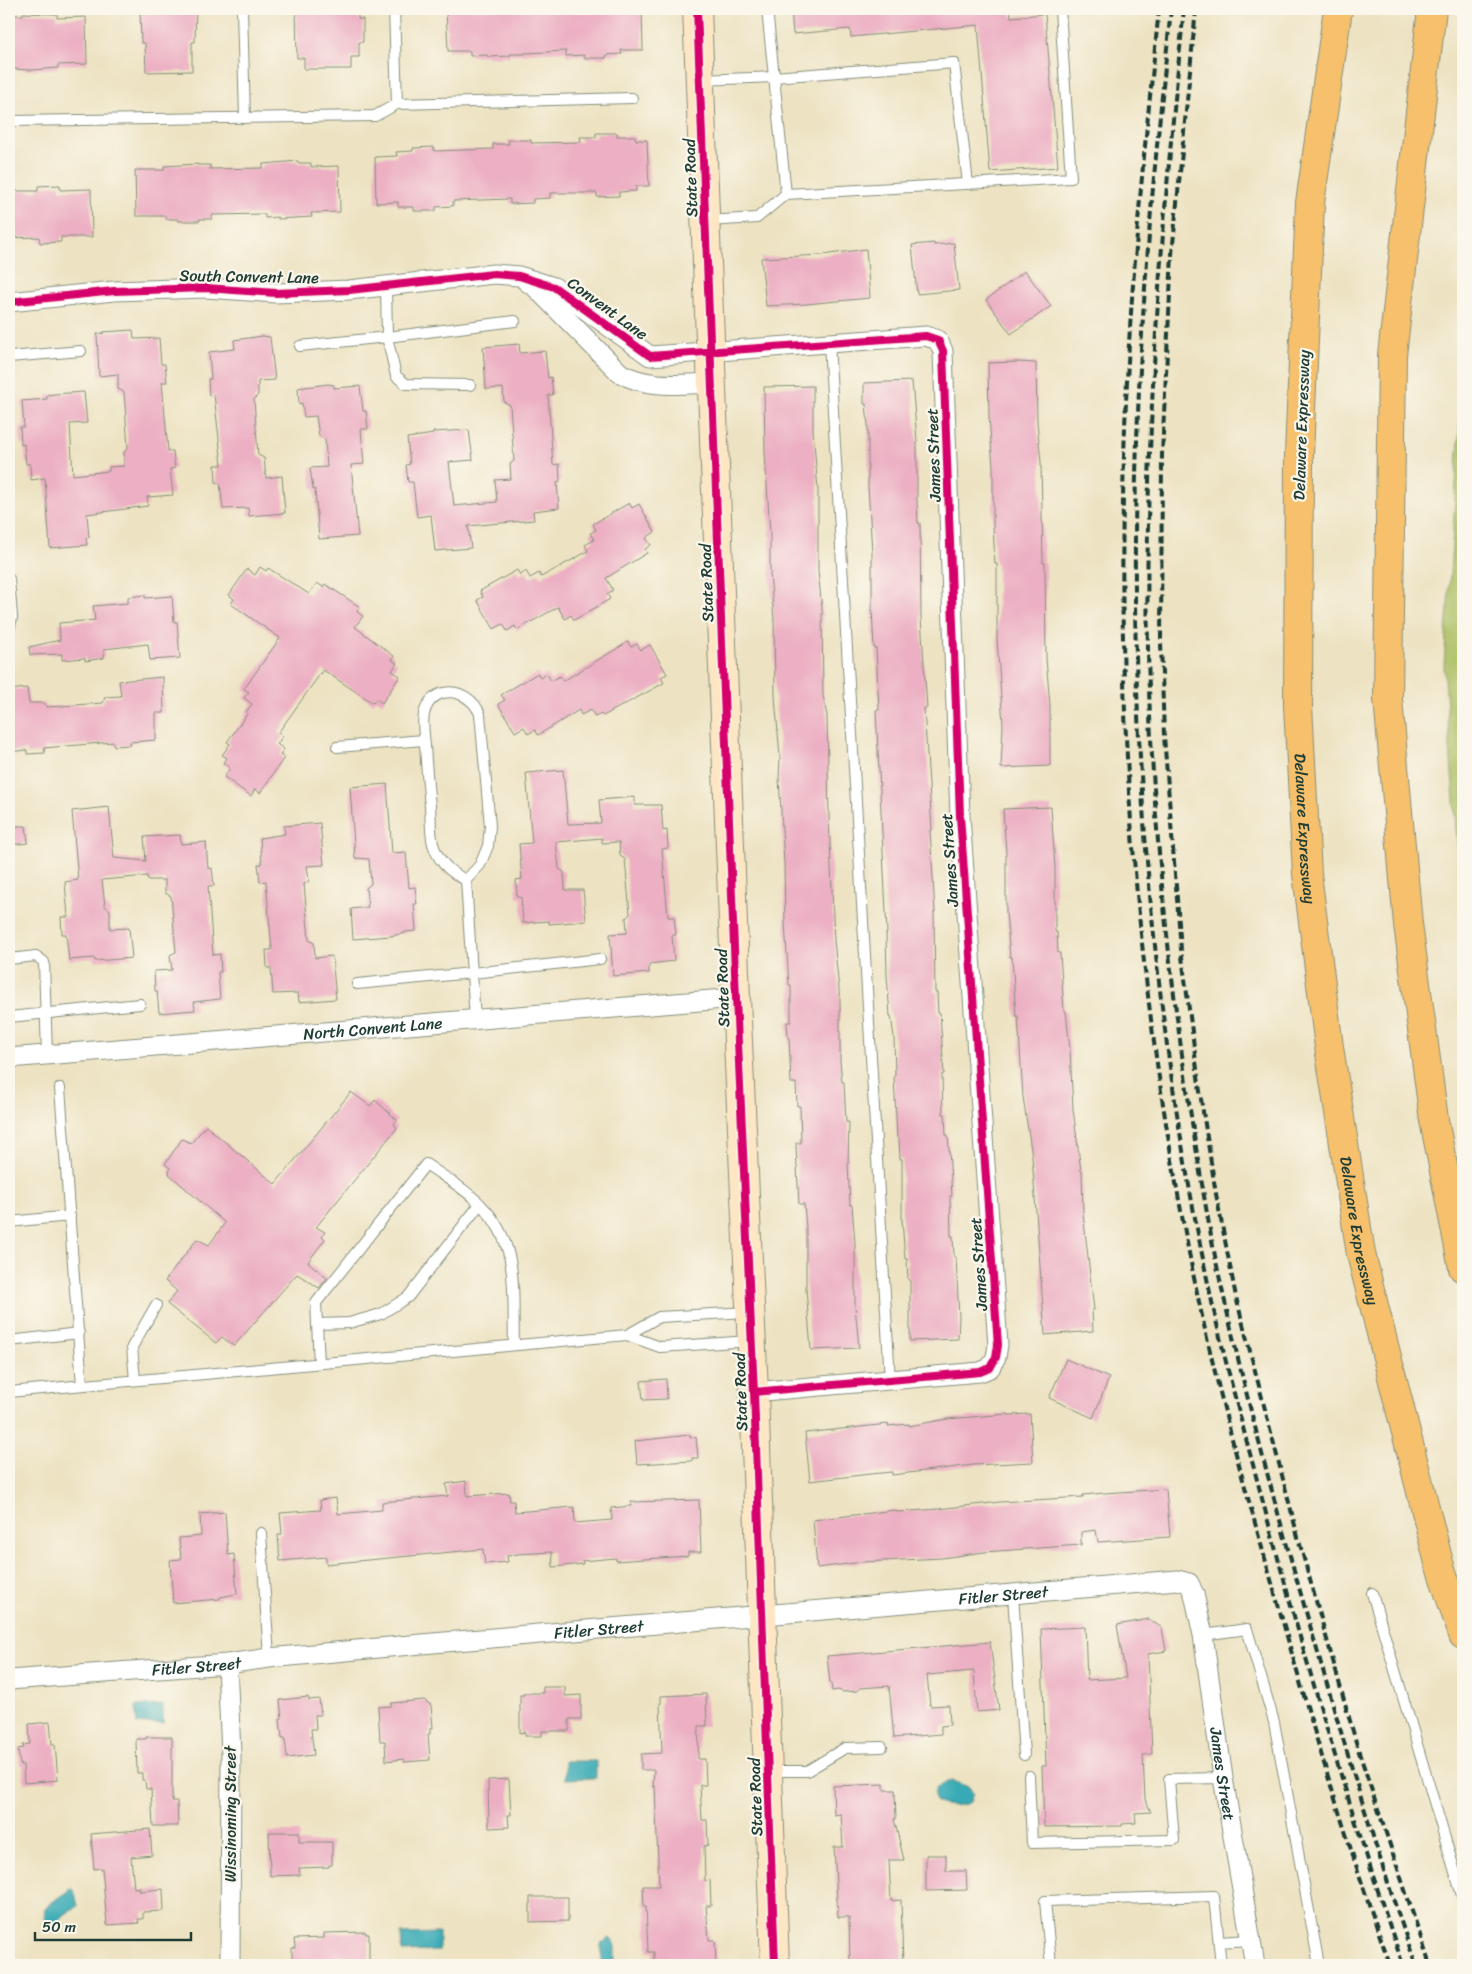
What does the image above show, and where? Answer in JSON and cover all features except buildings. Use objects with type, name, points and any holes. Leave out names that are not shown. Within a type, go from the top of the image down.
[{"type":"highway","name":"Delaware Expressway","points":[[1338,9],[1310,203],[1299,454],[1298,706],[1307,874],[1329,1047],[1361,1254],[1440,1563],[1463,1635]]},
{"type":"highway","points":[[1432,9],[1392,355],[1388,699],[1408,918],[1434,1120],[1463,1268]]},
{"type":"main road","name":"State Road","points":[[697,9],[736,998],[752,1341],[775,1965]]},
{"type":"street","name":"South Convent Lane","points":[[9,302],[114,292],[197,288],[254,290],[276,293],[386,286],[494,274],[519,276]]},
{"type":"street","name":"Convent Lane","points":[[519,276],[554,287],[650,356],[711,352]]},
{"type":"street","name":"Convent Lane","points":[[519,276],[534,287],[620,374],[631,380],[655,385],[712,383]]},
{"type":"street","name":"James Street","points":[[711,352],[926,336],[938,340],[943,351],[960,816],[998,1345],[996,1357],[990,1368],[980,1372],[754,1392]]},
{"type":"street","name":"North Convent Lane","points":[[9,1058],[736,998]]},
{"type":"street","name":"Fitler Street","points":[[9,1680],[227,1664],[269,1658],[761,1614],[1014,1595],[1177,1580],[1188,1583]]},
{"type":"street","name":"James Street","points":[[1188,1583],[1194,1594],[1203,1635],[1223,1778],[1255,1965]]},
{"type":"street","name":"Wissinoming Street","points":[[227,1664],[231,1754],[230,1965]]},
{"type":"lane","points":[[242,9],[245,118]]},
{"type":"lane","points":[[394,9],[397,104]]},
{"type":"lane","points":[[768,9],[786,194]]},
{"type":"lane","points":[[706,221],[758,218],[786,194],[1072,178],[1060,9]]},
{"type":"lane","points":[[700,80],[774,77],[954,63],[968,184]]},
{"type":"lane","points":[[9,121],[375,116],[397,104],[632,98]]},
{"type":"lane","points":[[386,286],[388,337],[396,376],[406,384],[470,385]]},
{"type":"lane","points":[[300,346],[515,321]]},
{"type":"lane","points":[[829,343],[890,1380]]},
{"type":"lane","points":[[9,357],[80,351]]},
{"type":"lane","points":[[9,579],[12,617],[9,632]]},
{"type":"lane","points":[[466,880],[455,875],[442,862],[433,844],[424,740],[424,714],[434,698],[452,692],[470,698],[480,714],[490,826],[488,846],[480,865],[466,880],[475,1020]]},
{"type":"lane","points":[[337,747],[424,740]]},
{"type":"lane","points":[[9,959],[36,956],[44,962],[47,1055]]},
{"type":"lane","points":[[357,984],[472,974],[600,959]]},
{"type":"lane","points":[[9,1017],[140,1004]]},
{"type":"lane","points":[[60,1088],[82,1385]]},
{"type":"lane","points":[[319,1363],[316,1303],[426,1164],[480,1204],[496,1222],[508,1244],[512,1268],[514,1346]]},
{"type":"lane","points":[[317,1324],[349,1324],[381,1314],[408,1297],[480,1204]]},
{"type":"lane","points":[[9,1222],[70,1216]]},
{"type":"lane","points":[[135,1380],[132,1347],[156,1305]]},
{"type":"lane","points":[[9,1392],[627,1335],[659,1317],[750,1311]]},
{"type":"lane","points":[[9,1341],[79,1334]]},
{"type":"lane","points":[[627,1335],[660,1347],[752,1341]]},
{"type":"lane","points":[[261,1533],[269,1658]]},
{"type":"lane","points":[[1372,1593],[1463,1899]]},
{"type":"lane","points":[[1014,1595],[1024,1755]]},
{"type":"lane","points":[[1203,1635],[1247,1629],[1274,1722],[1319,1965]]},
{"type":"lane","points":[[767,1771],[807,1771],[845,1748],[882,1747]]},
{"type":"lane","points":[[1029,1776],[1032,1843],[1174,1840],[1169,1779],[1223,1778]]},
{"type":"lane","points":[[1051,1965],[1045,1901],[1214,1896],[1221,1965]]},
{"type":"lane","points":[[1219,1942],[1250,1940]]},
{"type":"green space","points":[[1463,378],[1463,922],[1444,666]]},
{"type":"water","points":[[163,1705],[163,1723],[137,1724],[136,1706]]},
{"type":"water","points":[[565,1761],[596,1761],[596,1778],[565,1779]]},
{"type":"water","points":[[952,1781],[969,1787],[973,1793],[970,1802],[953,1806],[936,1802],[934,1794],[937,1787]]},
{"type":"water","points":[[69,1888],[74,1890],[78,1906],[64,1915],[59,1921],[51,1923],[47,1921],[44,1917],[45,1908],[67,1893]]},
{"type":"water","points":[[439,1933],[439,1951],[402,1952],[401,1934]]},
{"type":"water","points":[[610,1938],[615,1943],[615,1965],[602,1965],[601,1944]]},
{"type":"railway","points":[[1159,9],[1131,309],[1125,431],[1122,554],[1124,676],[1130,808],[1151,1021],[1172,1162],[1185,1232],[1199,1302],[1228,1423],[1308,1708],[1347,1837],[1390,1965]]},
{"type":"railway","points":[[1171,9],[1153,188],[1144,309],[1137,431],[1135,554],[1135,615],[1143,808],[1164,1021],[1185,1162],[1212,1302],[1230,1379],[1312,1680],[1365,1851],[1403,1965]]},
{"type":"railway","points":[[1184,9],[1159,282],[1150,464],[1148,555],[1148,647],[1151,738],[1162,887],[1173,986],[1186,1085],[1208,1219],[1220,1281],[1244,1383],[1275,1503],[1334,1708],[1373,1837],[1416,1965]]},
{"type":"railway","points":[[1196,9],[1172,254],[1162,454],[1161,643],[1164,736],[1181,949],[1216,1194],[1236,1297],[1299,1541],[1358,1749],[1430,1965]]},
{"type":"cycle path","points":[[697,9],[736,998],[754,1392],[775,1965]]},
{"type":"cycle path","points":[[9,302],[114,291],[206,288],[276,293],[349,290],[494,274],[519,276],[554,287],[650,356],[926,336],[938,340],[943,351],[960,816],[998,1345],[996,1357],[990,1368],[980,1372],[754,1392]]}]
